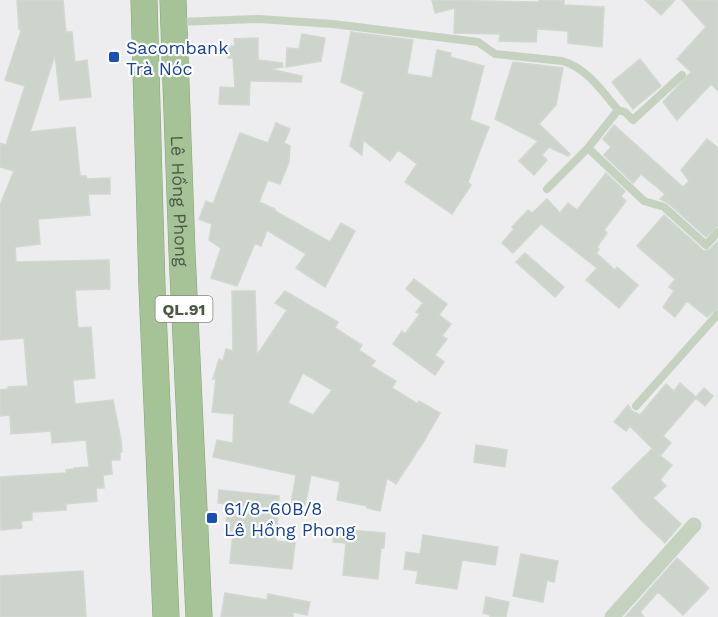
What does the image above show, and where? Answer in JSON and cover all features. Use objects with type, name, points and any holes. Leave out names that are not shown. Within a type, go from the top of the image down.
[{"type":"highway","name":"Lê Hồng Phong","points":[[144,0],[152,287],[166,617]]},
{"type":"highway","name":"Lê Hồng Phong","points":[[173,11],[199,617]]},
{"type":"street","points":[[612,617],[694,525]]},
{"type":"lane","points":[[173,11],[333,24],[478,42],[495,54],[562,61],[573,64],[583,71],[618,110],[625,112],[633,120],[682,75]]},
{"type":"lane","points":[[547,189],[588,148],[618,110]]},
{"type":"lane","points":[[588,148],[644,201],[664,207],[706,245],[718,232]]},
{"type":"lane","points":[[636,406],[718,314]]},
{"type":"building","points":[[17,0],[63,0],[66,32],[72,32],[75,62],[87,60],[91,97],[60,100],[55,55],[30,132],[75,127],[80,176],[86,176],[87,179],[110,178],[110,194],[88,194],[90,215],[38,219],[40,244],[15,247],[16,262],[109,260],[110,289],[75,290],[78,328],[91,327],[95,378],[73,380],[75,404],[113,400],[122,452],[120,452],[120,460],[111,460],[112,474],[103,475],[104,488],[96,488],[97,501],[66,504],[66,510],[32,512],[32,520],[21,521],[22,528],[1,530],[0,477],[66,473],[66,470],[89,467],[86,440],[52,443],[51,431],[11,434],[10,415],[0,416],[0,390],[8,389],[8,387],[28,386],[24,338],[0,340],[0,205],[14,171],[0,167],[0,143],[6,145],[25,86],[5,80],[22,28],[19,29]]},
{"type":"building","points":[[432,0],[538,2],[539,0],[564,0],[564,5],[604,7],[602,47],[568,43],[568,31],[537,29],[536,42],[499,41],[500,34],[454,33],[455,8],[435,13]]},
{"type":"building","points":[[645,0],[675,0],[661,15]]},
{"type":"building","points":[[682,0],[718,0],[718,91],[711,84],[677,120],[663,102],[691,72],[677,59],[706,27]]},
{"type":"building","points":[[351,32],[413,40],[407,74],[432,78],[437,50],[451,53],[450,57],[484,66],[470,120],[489,127],[468,182],[471,185],[452,214],[405,182],[417,164],[398,150],[390,161],[363,140],[362,155],[350,146],[364,92],[341,82]]},
{"type":"building","points":[[302,34],[325,38],[321,61],[286,67],[287,48],[299,49]]},
{"type":"building","points":[[258,38],[258,60],[282,63],[283,67],[270,69],[302,76],[301,82],[250,81],[249,105],[219,104],[220,87],[235,88],[233,58],[228,58],[228,46],[235,46],[234,39]]},
{"type":"building","points":[[640,59],[661,86],[633,109],[612,82]]},
{"type":"building","points":[[513,62],[563,68],[556,105],[539,124],[570,154],[568,156],[549,147],[542,155],[547,160],[534,175],[519,161],[538,141],[495,119]]},
{"type":"building","points":[[276,123],[290,129],[284,143],[290,146],[289,162],[280,184],[268,180],[259,202],[330,242],[341,223],[355,231],[325,287],[296,268],[306,254],[267,230],[261,246],[255,243],[237,286],[211,278],[221,248],[209,240],[212,224],[199,219],[206,201],[213,204],[240,133],[268,143]]},
{"type":"building","points":[[614,125],[683,187],[689,181],[681,170],[707,139],[718,148],[718,226],[706,237],[668,203],[660,199],[665,194],[641,174],[633,183],[604,155],[611,147],[603,139]]},
{"type":"building","points":[[606,173],[625,191],[621,196],[626,201],[604,230],[607,233],[597,247],[599,249],[596,253],[615,270],[617,267],[638,285],[619,308],[586,280],[597,268],[541,224],[513,253],[502,243],[514,229],[512,227],[528,210],[532,213],[547,199],[560,213],[568,203],[577,210]]},
{"type":"building","points":[[664,215],[704,251],[710,249],[718,241],[718,308],[707,317],[687,301],[675,317],[663,307],[674,291],[669,287],[675,279],[637,246]]},
{"type":"building","points":[[525,253],[564,287],[555,297],[516,262]]},
{"type":"building","points":[[414,279],[447,304],[439,315],[451,324],[442,336],[447,339],[435,355],[444,362],[435,375],[393,344],[402,331],[405,334],[420,314],[416,312],[423,303],[406,289]]},
{"type":"building","points":[[232,291],[255,291],[257,355],[287,310],[275,303],[285,291],[338,322],[335,328],[362,345],[359,350],[375,361],[371,366],[396,381],[392,388],[418,404],[419,401],[440,413],[396,484],[387,478],[380,511],[337,500],[340,482],[311,475],[305,506],[291,504],[296,475],[213,457],[217,440],[233,443],[234,414],[212,412],[216,379],[213,379],[219,359],[223,361],[226,349],[233,351]],"holes":[[[303,373],[332,390],[313,415],[288,403]]]},
{"type":"building","points":[[680,383],[696,397],[704,388],[713,396],[705,406],[696,398],[663,436],[671,443],[660,456],[630,426],[626,431],[614,422],[628,405],[632,411],[640,415],[666,384],[674,391]]},
{"type":"building","points":[[476,445],[507,450],[505,467],[474,462]]},
{"type":"building","points":[[652,449],[672,465],[660,480],[666,486],[653,498],[681,524],[665,543],[612,488]]},
{"type":"building","points":[[219,490],[279,496],[276,541],[295,543],[292,569],[230,563],[233,532],[224,531],[229,504],[218,503]]},
{"type":"building","points":[[334,529],[385,533],[378,579],[343,575],[346,543],[333,542]]},
{"type":"building","points":[[423,535],[498,547],[495,565],[462,560],[457,589],[416,583],[418,571],[404,569],[406,552],[420,554]]},
{"type":"building","points":[[521,554],[558,561],[554,582],[547,580],[543,602],[513,596]]},
{"type":"building","points":[[677,558],[709,588],[683,615],[658,592],[640,612],[644,617],[625,617]]},
{"type":"building","points":[[83,571],[86,617],[0,617],[0,576]]},
{"type":"building","points":[[225,593],[267,600],[268,594],[310,602],[307,615],[293,612],[293,617],[221,617]]},
{"type":"building","points":[[486,597],[509,602],[506,617],[490,617],[483,613]]},
{"type":"place","name":"Sacombank Trà Nóc","points":[[114,57]]},
{"type":"place","name":"61/8-60B/8 Lê Hồng Phong","points":[[212,518]]}]
